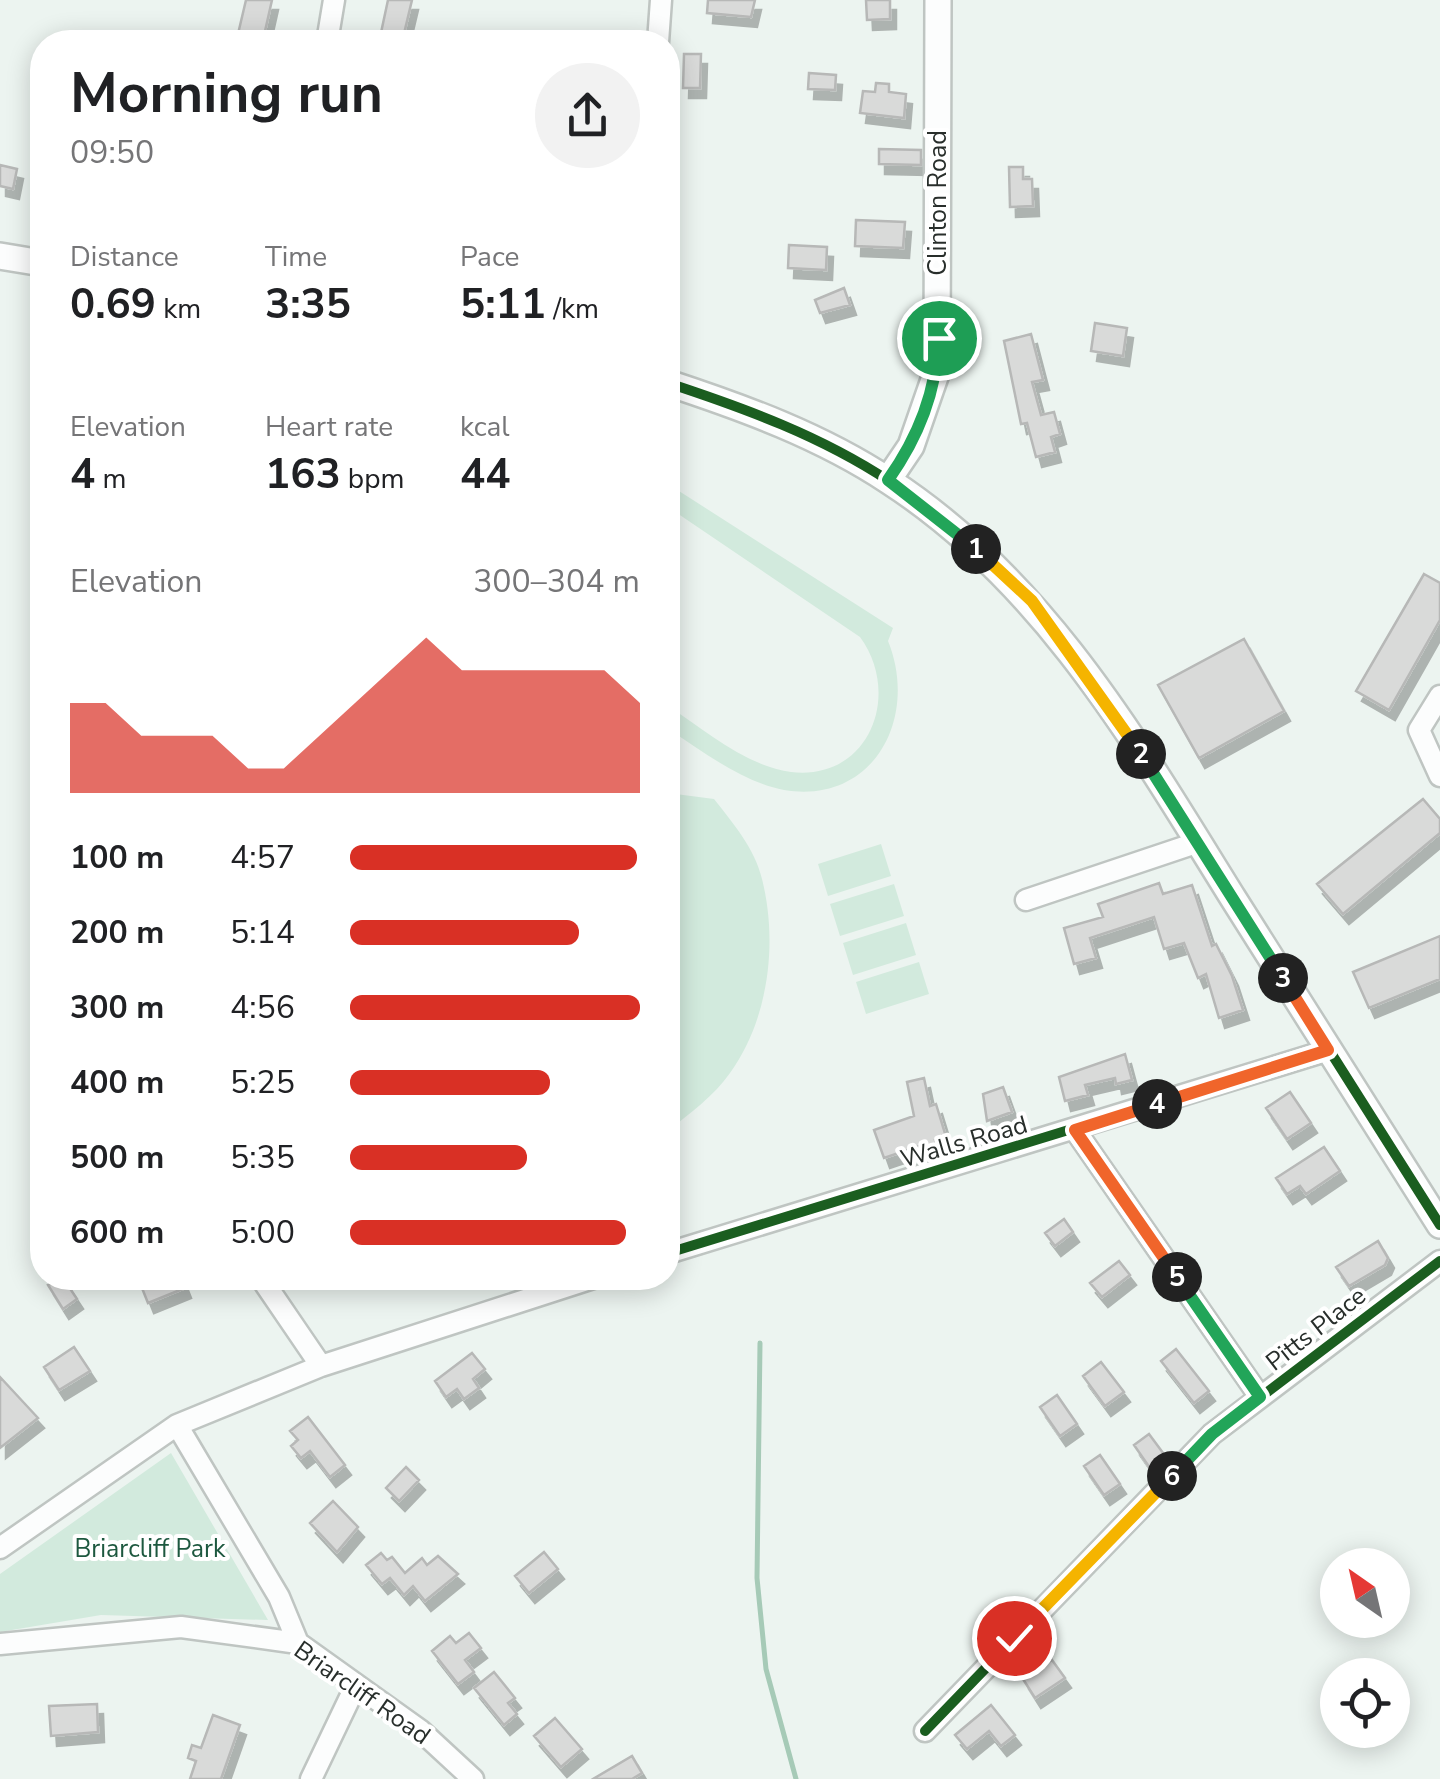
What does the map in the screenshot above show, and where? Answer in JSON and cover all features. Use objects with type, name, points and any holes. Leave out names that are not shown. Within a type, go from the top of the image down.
[{"type":"street","points":[[329,30],[334,0]]},
{"type":"street","points":[[659,30],[662,0]]},
{"type":"street","name":"Clinton Road","points":[[888,480],[912,446],[937,371],[938,0]]},
{"type":"street","points":[[0,256],[30,262]]},
{"type":"street","points":[[680,387],[753,411],[888,480],[972,546],[1032,601],[1094,682],[1199,842],[1440,1225]]},
{"type":"street","points":[[1440,696],[1419,730],[1440,776]]},
{"type":"street","points":[[1026,900],[1199,842]]},
{"type":"street","name":"Walls Road","points":[[680,1249],[1328,1050]]},
{"type":"street","points":[[1075,1130],[1260,1397]]},
{"type":"street","name":"Pitts Place","points":[[925,1730],[1212,1434],[1440,1261]]},
{"type":"street","points":[[269,1290],[321,1366]]},
{"type":"street","points":[[0,1548],[177,1425],[321,1366],[556,1290]]},
{"type":"street","points":[[177,1425],[278,1597],[298,1643]]},
{"type":"street","name":"Briarcliff Road","points":[[0,1644],[181,1627],[298,1643],[422,1731],[473,1779]]},
{"type":"street","points":[[311,1779],[356,1686]]},
{"type":"green space","points":[[680,492],[893,628],[888,641],[896,670],[897,698],[892,725],[881,750],[865,769],[843,784],[816,791],[768,786],[724,765],[680,737],[680,714],[726,746],[774,768],[818,771],[841,763],[859,748],[871,729],[877,707],[878,683],[860,637],[680,515]]},
{"type":"green space","points":[[680,795],[714,799],[736,827],[759,868],[769,928],[767,979],[754,1029],[730,1073],[680,1121]]},
{"type":"green space","points":[[881,844],[891,876],[828,896],[818,864]]},
{"type":"green space","points":[[894,884],[904,916],[840,936],[830,904]]},
{"type":"green space","points":[[906,923],[916,955],[853,975],[843,943]]},
{"type":"green space","points":[[919,962],[929,994],[866,1014],[856,982]]},
{"type":"green space","name":"Briarcliff Park","points":[[171,1453],[268,1620],[101,1615],[0,1632],[0,1574]]},
{"type":"building","points":[[246,0],[272,0],[265,30],[239,30]]},
{"type":"building","points":[[388,0],[412,0],[405,30],[382,30]]},
{"type":"building","points":[[708,0],[755,0],[751,17],[707,13]]},
{"type":"building","points":[[866,0],[890,0],[890,19],[867,20]]},
{"type":"building","points":[[684,54],[701,54],[700,88],[683,88]]},
{"type":"building","points":[[809,73],[836,75],[835,90],[808,89]]},
{"type":"building","points":[[876,83],[889,84],[889,92],[906,94],[904,118],[860,113],[863,91],[875,92]]},
{"type":"building","points":[[879,149],[921,150],[921,165],[879,164]]},
{"type":"building","points":[[0,165],[17,169],[13,189],[0,186]]},
{"type":"building","points":[[1009,167],[1023,167],[1023,179],[1032,179],[1033,206],[1010,207]]},
{"type":"building","points":[[856,220],[905,222],[903,248],[855,246]]},
{"type":"building","points":[[789,245],[827,247],[826,270],[788,268]]},
{"type":"building","points":[[844,288],[850,305],[820,313],[815,300]]},
{"type":"building","points":[[1095,323],[1127,328],[1123,356],[1091,351]]},
{"type":"building","points":[[1031,334],[1043,380],[1032,382],[1041,415],[1054,412],[1060,434],[1051,437],[1055,452],[1036,457],[1027,423],[1021,424],[1004,341]]},
{"type":"building","points":[[1424,574],[1440,583],[1440,620],[1389,710],[1356,691]]},
{"type":"building","points":[[1244,639],[1284,711],[1199,758],[1158,685]]},
{"type":"building","points":[[1423,799],[1440,819],[1440,833],[1343,914],[1317,884]]},
{"type":"building","points":[[1159,883],[1163,894],[1192,885],[1212,946],[1216,944],[1232,976],[1243,1010],[1219,1018],[1206,974],[1198,978],[1184,943],[1164,949],[1154,917],[1090,938],[1096,958],[1074,964],[1064,928],[1103,917],[1098,904]]},
{"type":"building","points":[[1440,936],[1440,979],[1369,1008],[1353,972]]},
{"type":"building","points":[[1125,1054],[1132,1080],[1116,1084],[1115,1078],[1085,1085],[1088,1095],[1065,1101],[1059,1077]]},
{"type":"building","points":[[924,1078],[930,1106],[936,1104],[946,1137],[935,1140],[937,1146],[924,1150],[922,1145],[884,1158],[874,1130],[914,1116],[907,1082]]},
{"type":"building","points":[[1003,1087],[1012,1112],[987,1121],[983,1094]]},
{"type":"building","points":[[1290,1092],[1311,1123],[1287,1139],[1266,1108]]},
{"type":"building","points":[[1324,1147],[1340,1171],[1306,1194],[1300,1186],[1287,1194],[1276,1178]]},
{"type":"building","points":[[1064,1219],[1073,1232],[1055,1246],[1045,1233]]},
{"type":"building","points":[[1378,1241],[1388,1258],[1385,1265],[1349,1286],[1336,1267]]},
{"type":"building","points":[[1119,1261],[1130,1275],[1102,1297],[1090,1283]]},
{"type":"building","points":[[51,1290],[71,1290],[77,1299],[63,1309]]},
{"type":"building","points":[[143,1290],[180,1290],[148,1303]]},
{"type":"building","points":[[74,1347],[90,1371],[59,1390],[44,1367]]},
{"type":"building","points":[[1176,1349],[1209,1391],[1194,1403],[1161,1361]]},
{"type":"building","points":[[472,1353],[485,1369],[473,1379],[479,1388],[464,1399],[457,1389],[446,1397],[435,1381]]},
{"type":"building","points":[[1101,1362],[1124,1392],[1105,1406],[1083,1376]]},
{"type":"building","points":[[0,1377],[38,1418],[0,1448]]},
{"type":"building","points":[[1057,1395],[1077,1424],[1060,1436],[1040,1407]]},
{"type":"building","points":[[308,1417],[345,1465],[330,1477],[310,1451],[301,1458],[291,1446],[298,1440],[290,1431]]},
{"type":"building","points":[[1149,1434],[1166,1457],[1150,1468],[1134,1445]]},
{"type":"building","points":[[1100,1455],[1120,1484],[1104,1495],[1084,1466]]},
{"type":"building","points":[[406,1467],[419,1480],[399,1501],[386,1488]]},
{"type":"building","points":[[333,1501],[358,1527],[337,1552],[310,1523]]},
{"type":"building","points":[[544,1552],[558,1569],[529,1593],[515,1576]]},
{"type":"building","points":[[381,1553],[387,1560],[392,1557],[405,1573],[422,1558],[427,1565],[438,1556],[458,1574],[425,1601],[413,1586],[404,1595],[390,1578],[382,1584],[366,1565]]},
{"type":"building","points":[[469,1633],[481,1648],[465,1660],[474,1672],[458,1684],[432,1651],[450,1636],[456,1643]]},
{"type":"building","points":[[1052,1660],[1065,1678],[1035,1698],[1023,1679]]},
{"type":"building","points":[[494,1672],[515,1698],[508,1703],[517,1714],[504,1725],[474,1688]]},
{"type":"building","points":[[97,1704],[98,1732],[51,1736],[49,1706]]},
{"type":"building","points":[[991,1705],[1015,1735],[1001,1746],[989,1731],[967,1749],[955,1735]]},
{"type":"building","points":[[213,1715],[240,1725],[221,1779],[190,1779],[196,1761],[188,1758],[192,1745],[201,1748]]},
{"type":"building","points":[[555,1718],[582,1749],[561,1767],[534,1736]]},
{"type":"building","points":[[632,1756],[642,1773],[632,1779],[593,1779]]},
{"type":"waterway","points":[[760,1343],[757,1578],[766,1669],[796,1779]]},
{"type":"cycle path","points":[[680,387],[781,424],[889,481],[945,522],[995,567],[1041,617],[1084,670],[1161,782],[1440,1225]]},
{"type":"cycle path","points":[[680,1249],[1329,1050]]},
{"type":"cycle path","points":[[925,1731],[1212,1434],[1440,1261]]},
{"type":"route","points":[[939,338],[937,371],[927,406],[912,446],[888,480],[1006,575],[1060,636],[1199,842],[1328,1050],[1075,1130],[1260,1397],[1212,1434],[1014,1638]]}]
